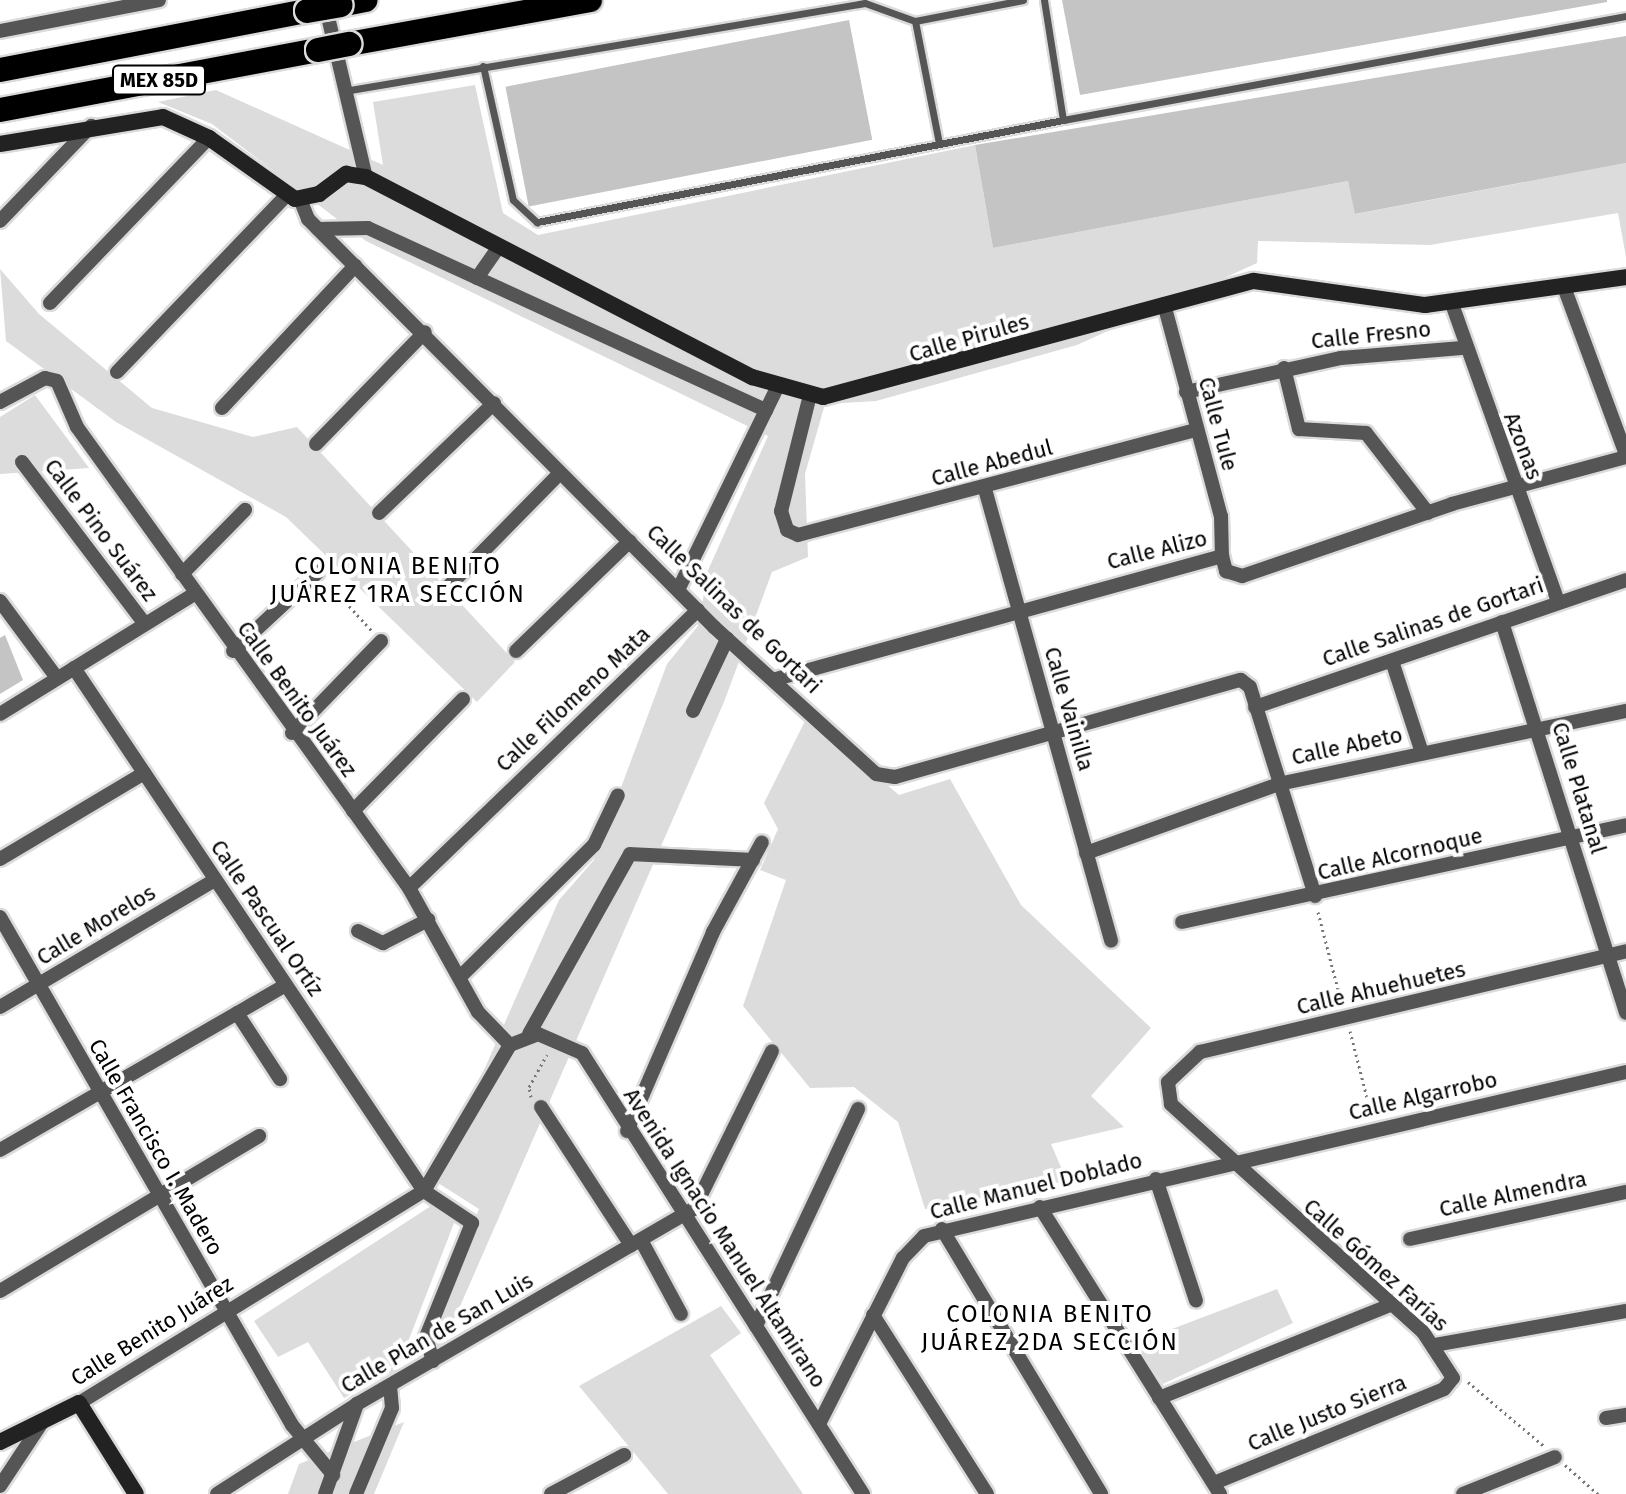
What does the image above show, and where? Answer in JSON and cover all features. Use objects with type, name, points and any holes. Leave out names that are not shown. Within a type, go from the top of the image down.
[{"type":"highway","name":"MEX 85D","points":[[0,70],[323,5],[366,0]]},
{"type":"highway","name":"MEX 85D","points":[[0,110],[590,0]]},
{"type":"street","points":[[0,31],[159,0]]},
{"type":"street","points":[[117,372],[293,197],[346,174],[366,177],[350,90],[323,5]]},
{"type":"street","points":[[0,144],[91,125],[163,117],[209,138],[293,197]]},
{"type":"street","points":[[0,221],[91,125]]},
{"type":"street","points":[[50,303],[209,138]]},
{"type":"street","name":"Calle Pirules","points":[[366,177],[777,388],[810,395],[869,389],[1164,304],[1266,281],[1452,304],[1626,277]]},
{"type":"street","name":"Calle Salinas de Gortari","points":[[293,197],[318,229],[425,332],[560,473],[727,639],[776,679],[882,777],[1244,681],[1255,707],[1626,580]]},
{"type":"street","points":[[318,229],[361,226],[766,410]]},
{"type":"street","points":[[477,278],[499,246]]},
{"type":"street","points":[[222,408],[355,266]]},
{"type":"street","points":[[1564,287],[1626,456]]},
{"type":"street","name":"Calle Tule","points":[[1164,304],[1221,516],[1222,556]]},
{"type":"street","name":"Azonas","points":[[1452,304],[1462,348],[1558,602]]},
{"type":"street","points":[[316,444],[425,332]]},
{"type":"street","name":"Calle Fresno","points":[[1186,392],[1284,368],[1462,348]]},
{"type":"street","name":"Calle Fresno","points":[[1284,368],[1299,429],[1366,433],[1428,513]]},
{"type":"street","name":"Calle Benito Juárez","points":[[0,402],[52,377],[77,427],[233,651],[409,888],[489,1028],[510,1045]]},
{"type":"street","points":[[678,590],[777,388]]},
{"type":"street","name":"Calle Abedul","points":[[810,395],[781,511],[787,530],[798,535],[985,489],[1196,430]]},
{"type":"street","points":[[379,513],[494,403]]},
{"type":"street","name":"Calle Alizo","points":[[776,679],[1016,608],[1222,556],[1226,571],[1242,576],[1428,513],[1516,491],[1626,456]]},
{"type":"street","name":"Calle Pino Suárez","points":[[22,462],[145,624]]},
{"type":"street","points":[[448,587],[560,473]]},
{"type":"street","name":"Calle Vainilla","points":[[985,489],[1111,941]]},
{"type":"street","points":[[182,574],[245,510]]},
{"type":"street","points":[[516,651],[630,541]]},
{"type":"street","points":[[233,651],[318,572]]},
{"type":"street","name":"Calle Pino Suárez","points":[[0,714],[194,594]]},
{"type":"street","points":[[0,601],[57,678]]},
{"type":"street","name":"Calle Filomeno Mata","points":[[409,888],[698,610]]},
{"type":"street","name":"Calle Platanal","points":[[1502,622],[1626,1013]]},
{"type":"street","points":[[693,711],[727,639]]},
{"type":"street","points":[[292,733],[381,641]]},
{"type":"street","points":[[1392,661],[1422,753]]},
{"type":"street","name":"Calle Pascual Ortíz","points":[[74,668],[282,987],[424,1191]]},
{"type":"street","points":[[353,811],[463,699]]},
{"type":"street","points":[[1255,707],[1315,896]]},
{"type":"street","name":"Calle Abeto","points":[[1086,853],[1279,784],[1626,711]]},
{"type":"street","points":[[0,859],[144,773]]},
{"type":"street","points":[[461,976],[594,845],[618,795]]},
{"type":"street","name":"Calle Alcornoque","points":[[1182,922],[1315,896],[1626,825]]},
{"type":"street","points":[[627,1131],[713,932],[762,842]]},
{"type":"street","points":[[529,1034],[562,984],[603,891],[637,850],[715,863],[753,860]]},
{"type":"street","name":"Calle Morelos","points":[[0,1007],[215,880]]},
{"type":"street","name":"Calle Francisco I. Madero","points":[[0,917],[224,1312],[301,1437],[333,1475]]},
{"type":"street","points":[[358,931],[383,943],[428,920]]},
{"type":"street","name":"Calle Ahuehuetes","points":[[1165,1091],[1200,1052],[1626,951]]},
{"type":"street","points":[[0,1150],[282,987]]},
{"type":"street","points":[[237,1013],[280,1079]]},
{"type":"street","name":"Calle Benito Juárez","points":[[0,1442],[79,1403],[424,1191],[510,1045],[529,1034]]},
{"type":"street","name":"Avenida Ignacio Manuel Altamirano","points":[[529,1034],[547,1035],[578,1048],[627,1131],[863,1494]]},
{"type":"street","name":"Calle Plan de San Luis","points":[[217,1494],[301,1437],[682,1217],[707,1194],[772,1051]]},
{"type":"street","name":"Calle Algarrobo","points":[[1229,1163],[1626,1072]]},
{"type":"street","name":"Calle Gómez Farías","points":[[1165,1091],[1229,1163],[1435,1345],[1453,1378]]},
{"type":"street","points":[[541,1107],[636,1243],[681,1314]]},
{"type":"street","points":[[756,1326],[858,1109]]},
{"type":"street","points":[[0,1291],[259,1136]]},
{"type":"street","name":"Calle Manuel Doblado","points":[[819,1424],[912,1245],[942,1229],[1229,1163]]},
{"type":"street","points":[[1156,1179],[1196,1301]]},
{"type":"street","points":[[424,1191],[472,1223],[426,1337],[433,1361]]},
{"type":"street","name":"Calle Almendra","points":[[1410,1239],[1626,1192]]},
{"type":"street","points":[[1040,1207],[1217,1489]]},
{"type":"street","points":[[942,1229],[1101,1494]]},
{"type":"street","points":[[1159,1398],[1390,1305]]},
{"type":"street","points":[[1435,1345],[1626,1311]]},
{"type":"street","points":[[873,1315],[987,1494]]},
{"type":"street","name":"Calle Justo Sierra","points":[[1217,1489],[1444,1389],[1453,1378]]},
{"type":"street","points":[[356,1494],[392,1408],[390,1386]]},
{"type":"street","points":[[79,1403],[136,1494]]},
{"type":"street","points":[[325,1494],[357,1404]]},
{"type":"street","points":[[1606,1418],[1626,1415]]},
{"type":"street","points":[[0,1486],[43,1421]]},
{"type":"street","points":[[551,1494],[624,1455]]},
{"type":"street","points":[[1463,1494],[1555,1457]]},
{"type":"lane","points":[[350,90],[865,3],[915,21],[987,4],[1023,0]]},
{"type":"lane","points":[[1044,0],[1063,120]]},
{"type":"lane","points":[[483,66],[513,200],[537,222],[939,143],[1626,16]]},
{"type":"lane","points":[[915,21],[939,143]]},
{"type":"path","points":[[318,572],[381,641]]},
{"type":"path","points":[[541,1107],[528,1091],[544,1064],[547,1035]]},
{"type":"path","points":[[1453,1378],[1484,1391],[1598,1494]]},
{"type":"shaded area","points":[[475,85],[503,213],[538,235],[975,145],[993,248],[1348,181],[1356,214],[1626,163],[1626,257],[1618,213],[1430,245],[1258,241],[1257,263],[1077,345],[876,401],[825,404],[805,474],[808,557],[772,572],[724,702],[444,1343],[417,1359],[479,1209],[435,1181],[559,900],[594,860],[667,664],[701,622],[705,577],[768,436],[366,241],[212,124],[158,102],[216,90],[383,165],[373,102]]},
{"type":"shaded area","points":[[0,269],[39,314],[152,408],[253,437],[297,427],[515,662],[477,702],[286,517],[116,422],[6,341]]},
{"type":"shaded area","points":[[35,395],[89,468],[0,474],[0,417]]},
{"type":"shaded area","points":[[807,717],[899,795],[950,779],[1021,905],[1151,1028],[1091,1096],[1124,1127],[1051,1144],[1067,1181],[925,1209],[898,1122],[854,1087],[810,1088],[743,1006],[786,880],[760,870],[778,829],[764,803]]},
{"type":"shaded area","points":[[434,1204],[456,1218],[397,1370],[344,1398],[308,1342],[278,1357],[254,1321]]},
{"type":"shaded area","points":[[1277,1289],[1293,1323],[1163,1384],[1135,1343]]},
{"type":"shaded area","points":[[721,1306],[741,1333],[710,1355],[803,1494],[668,1494],[579,1386]]},
{"type":"shaded area","points":[[404,1422],[374,1494],[288,1494],[299,1464]]},
{"type":"building","points":[[1062,0],[1607,0],[1607,2],[1080,95]]},
{"type":"building","points":[[849,20],[872,140],[529,207],[505,87]]},
{"type":"building","points":[[1626,36],[1626,163],[1355,214],[1348,181],[993,248],[975,145]]},
{"type":"building","points":[[5,635],[23,680],[0,694],[0,638]]},
{"type":"district","name":"COLONIA BENITO JUÁREZ 1RA SECCIÓN","points":[[398,581]]},
{"type":"district","name":"COLONIA BENITO JUÁREZ 2DA SECCIÓN","points":[[1050,1329]]}]
